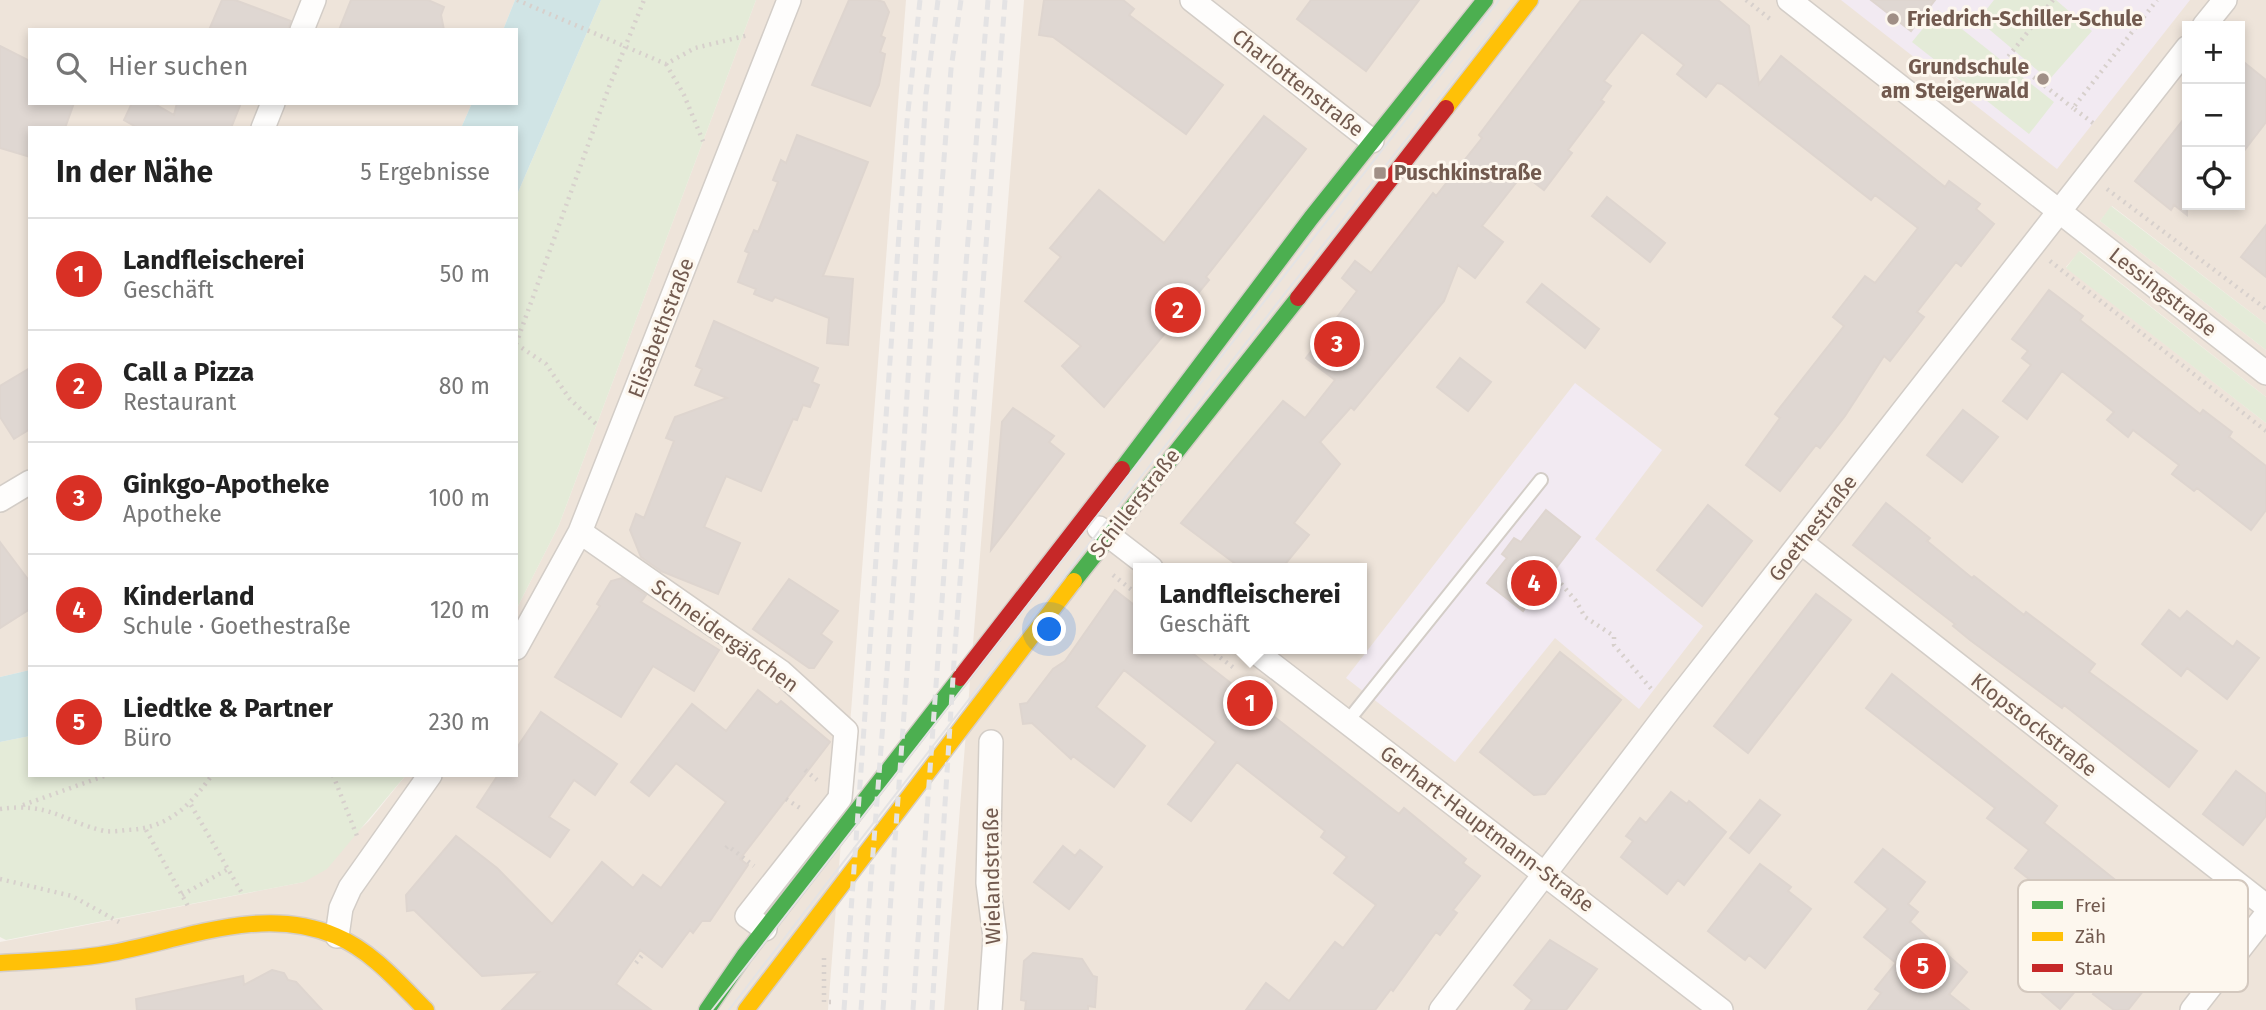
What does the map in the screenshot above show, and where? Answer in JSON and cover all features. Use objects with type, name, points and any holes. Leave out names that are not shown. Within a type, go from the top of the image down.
[{"type":"main road","name":"Schillerstraße","points":[[707,1010],[765,929],[1086,517],[1371,141],[1485,0]]},
{"type":"main road","name":"Schillerstraße","points":[[746,1010],[1109,536],[1530,0]]},
{"type":"main road","points":[[0,963],[117,951],[226,927],[277,923],[337,936],[385,972],[426,1010]]},
{"type":"street","points":[[303,28],[314,0]]},
{"type":"street","name":"Elisabethstraße","points":[[518,644],[580,532],[789,0]]},
{"type":"street","name":"Charlottenstraße","points":[[1192,0],[1371,141]]},
{"type":"street","points":[[1789,0],[2061,211]]},
{"type":"street","points":[[2208,21],[2225,0]]},
{"type":"street","name":"Goethestraße","points":[[1441,1010],[1670,709],[2182,55]]},
{"type":"street","points":[[264,126],[272,105]]},
{"type":"street","name":"Lessingstraße","points":[[2061,211],[2266,373]]},
{"type":"street","points":[[0,500],[28,483]]},
{"type":"street","points":[[1086,517],[1144,563]]},
{"type":"street","name":"Schneidergäßchen","points":[[580,532],[781,672],[846,731],[841,797],[747,916],[765,929]]},
{"type":"street","name":"Klopstockstraße","points":[[1802,543],[2233,880]]},
{"type":"street","name":"Gerhart-Hauptmann-Straße","points":[[1259,654],[1546,873],[1720,1010]]},
{"type":"street","name":"Wielandstraße","points":[[990,1010],[995,937],[988,883],[991,742]]},
{"type":"street","points":[[337,936],[341,908],[351,888],[429,777]]},
{"type":"street","name":"Klopstockstraße","points":[[2248,892],[2266,906]]},
{"type":"street","points":[[2248,938],[2266,915]]},
{"type":"street","points":[[0,979],[117,951]]},
{"type":"street","points":[[2192,1010],[2206,992]]},
{"type":"lane","points":[[1347,722],[1541,480]]},
{"type":"path","points":[[517,0],[666,64],[684,96],[706,149],[727,158]]},
{"type":"path","points":[[518,339],[625,45],[644,0]]},
{"type":"path","points":[[1746,0],[1778,25]]},
{"type":"path","points":[[2053,0],[2008,57],[2093,123]]},
{"type":"path","points":[[2073,108],[2157,0]]},
{"type":"path","points":[[666,64],[695,48],[754,34]]},
{"type":"path","points":[[2089,176],[2266,309]]},
{"type":"path","points":[[2032,247],[2266,431]]},
{"type":"path","points":[[518,345],[546,364],[569,398],[596,424]]},
{"type":"path","points":[[1552,573],[1586,617],[1614,636],[1614,645],[1670,709]]},
{"type":"path","points":[[1105,578],[1112,575],[1133,590]]},
{"type":"path","points":[[19,807],[102,777]]},
{"type":"path","points":[[0,809],[19,807],[49,810],[105,831],[146,830],[191,805],[211,777]]},
{"type":"path","points":[[334,777],[358,840]]},
{"type":"path","points":[[191,805],[233,877]]},
{"type":"path","points":[[146,830],[185,901]]},
{"type":"path","points":[[726,848],[728,846],[757,869]]},
{"type":"path","points":[[182,895],[228,869]]},
{"type":"path","points":[[0,879],[72,896],[121,923],[117,951]]},
{"type":"path","points":[[636,963],[644,953]]},
{"type":"path","points":[[824,964],[824,1002],[834,1002]]},
{"type":"shaded area","points":[[0,0],[515,0],[504,28],[28,28],[28,105],[471,105],[462,126],[28,126],[28,670],[0,677]]},
{"type":"shaded area","points":[[515,0],[601,0],[518,192],[518,126],[462,126],[471,105],[518,105],[518,28],[504,28]]},
{"type":"shaded area","points":[[756,0],[906,0],[828,1010],[0,1010],[0,942],[304,882],[369,821],[404,777],[518,777],[518,606],[559,525]]},
{"type":"shaded area","points":[[1024,0],[2266,0],[2266,324],[2112,206],[2100,221],[2266,350],[2266,397],[2080,251],[2066,267],[2266,423],[2266,1010],[944,1010]]},
{"type":"shaded area","name":"Grundschule am Steigerwald","points":[[1841,0],[2190,0],[2057,169],[1970,101],[1976,93],[1940,65],[1933,72]]},
{"type":"shaded area","points":[[1575,383],[1662,450],[1595,539],[1703,626],[1639,709],[1555,638],[1455,762],[1346,678]]},
{"type":"shaded area","points":[[28,670],[28,736],[0,742],[0,677]]},
{"type":"green space","points":[[601,0],[756,0],[559,525],[518,606],[518,192]]},
{"type":"green space","points":[[1994,0],[2056,0],[2092,31],[2049,80],[1978,20]]},
{"type":"green space","points":[[1938,10],[2054,102],[2029,134],[1912,42]]},
{"type":"green space","points":[[2111,206],[2266,324],[2266,350],[2100,221]]},
{"type":"green space","points":[[2079,251],[2266,397],[2266,423],[2066,268]]},
{"type":"green space","points":[[28,736],[28,777],[404,777],[327,869],[304,882],[6,940],[0,937],[0,742]]},
{"type":"building","points":[[222,0],[235,0],[291,21],[289,28],[210,28]]},
{"type":"building","points":[[351,0],[428,0],[444,7],[441,15],[444,28],[340,28]]},
{"type":"building","points":[[849,0],[884,2],[889,12],[881,36],[885,38],[880,52],[885,54],[879,85],[870,106],[812,85]]},
{"type":"building","points":[[1044,0],[1123,0],[1134,9],[1129,15],[1223,85],[1186,134],[1053,37],[1039,35]]},
{"type":"building","points":[[1311,0],[1419,0],[1366,71],[1297,19]]},
{"type":"building","points":[[1581,0],[1718,0],[1749,26],[1759,84],[1781,56],[1945,187],[1949,181],[1980,204],[1976,209],[1994,224],[1961,266],[1956,262],[1917,312],[1924,317],[1890,361],[1884,356],[1845,416],[1820,448],[1816,445],[1780,491],[1746,465],[1780,418],[1775,414],[1844,326],[1833,317],[1865,276],[1875,283],[1918,228],[1875,195],[1871,200],[1722,84],[1717,83],[1706,97],[1677,74],[1684,65],[1642,32],[1604,81],[1611,86],[1601,100],[1604,102],[1568,150],[1572,153],[1544,190],[1523,174],[1482,226],[1503,242],[1475,278],[1458,265],[1444,301],[1354,410],[1351,407],[1320,442],[1340,464],[1294,523],[1309,535],[1286,563],[1234,563],[1181,523],[1283,401],[1305,418],[1335,380],[1306,358],[1357,291],[1342,278],[1355,261],[1371,273],[1433,193],[1436,196],[1482,138],[1479,135]]},
{"type":"building","points":[[1871,0],[1935,0],[1911,31]]},
{"type":"building","points":[[0,46],[28,60],[28,105],[73,105],[66,126],[28,126],[28,156],[0,148]]},
{"type":"building","points":[[2245,63],[2266,80],[2266,122],[2245,149]]},
{"type":"building","points":[[131,105],[156,105],[174,115],[176,105],[240,105],[232,126],[134,126],[124,120]]},
{"type":"building","points":[[1264,116],[1306,149],[1206,277],[1209,280],[1104,407],[1062,366],[1081,346],[1025,301],[1061,257],[1050,248],[1099,190],[1164,243]]},
{"type":"building","points":[[2182,121],[2182,210],[2187,210],[2187,215],[2174,205],[2171,210],[2135,181]]},
{"type":"building","points":[[797,135],[868,162],[823,276],[853,279],[848,345],[827,343],[829,318],[775,297],[772,301],[754,294],[756,289],[738,282],[749,253],[745,251],[754,230],[758,232],[778,182],[773,180],[781,160],[786,163]]},
{"type":"building","points":[[1607,197],[1665,243],[1650,262],[1592,216]]},
{"type":"building","points":[[2266,225],[2266,277],[2241,257]]},
{"type":"building","points":[[1542,284],[1599,329],[1585,348],[1527,302]]},
{"type":"building","points":[[2049,290],[2083,316],[2080,320],[2200,414],[2203,410],[2232,432],[2229,437],[2266,466],[2266,510],[2251,530],[2197,488],[2194,491],[2172,474],[2179,465],[2133,430],[2128,437],[2107,420],[2114,412],[2062,371],[2027,419],[2003,401],[2031,365],[2022,358],[2028,351],[2012,339]]},
{"type":"building","points":[[714,321],[818,368],[812,382],[819,385],[810,407],[803,405],[797,420],[793,419],[761,491],[726,476],[704,527],[740,543],[718,594],[661,571],[641,557],[630,530],[636,514],[644,518],[674,441],[666,438],[675,417],[727,398],[695,385],[702,369],[696,366]]},
{"type":"building","points":[[1460,358],[1491,382],[1468,411],[1437,387]]},
{"type":"building","points":[[28,369],[28,430],[14,439],[0,417],[0,386]]},
{"type":"building","points":[[1013,408],[1054,436],[1049,442],[1064,454],[991,550],[1002,422]]},
{"type":"building","points":[[1963,410],[1998,437],[1962,482],[1927,455]]},
{"type":"building","points":[[1886,503],[1930,538],[1927,541],[1972,578],[1974,576],[2024,615],[2026,612],[2095,664],[2089,672],[2197,751],[2169,787],[2064,705],[2062,708],[1970,640],[1953,626],[1955,624],[1853,545]]},
{"type":"building","points":[[1708,505],[1752,541],[1702,606],[1657,570]]},
{"type":"building","points":[[1546,510],[1580,537],[1523,611],[1487,583],[1507,558],[1502,554],[1514,538],[1521,542]]},
{"type":"building","points":[[0,542],[28,579],[28,610],[0,628]]},
{"type":"building","points":[[622,578],[646,595],[641,602],[719,650],[694,691],[653,666],[621,717],[555,677],[600,606],[597,604],[611,581]]},
{"type":"building","points":[[789,579],[838,611],[821,634],[832,642],[814,668],[809,668],[753,629]]},
{"type":"building","points":[[1115,590],[1133,604],[1133,654],[1193,654],[1399,814],[1404,808],[1466,859],[1463,863],[1480,876],[1453,910],[1457,913],[1440,935],[1436,932],[1393,991],[1391,989],[1375,1010],[1246,1010],[1266,983],[1289,1001],[1335,942],[1343,948],[1376,905],[1334,873],[1347,857],[1321,837],[1325,831],[1237,762],[1191,821],[1168,804],[1216,742],[1124,670],[1096,707],[1145,746],[1114,787],[1073,756],[1071,759],[1032,723],[1023,724],[1020,704],[1027,703],[1053,669],[1065,661]]},
{"type":"building","points":[[1816,594],[1851,620],[1748,753],[1714,726]]},
{"type":"building","points":[[2169,610],[2180,619],[2187,611],[2233,647],[2237,641],[2259,658],[2227,699],[2187,668],[2181,676],[2142,644]]},
{"type":"building","points":[[1560,652],[1621,700],[1545,794],[1534,795],[1480,752]]},
{"type":"building","points":[[1892,674],[2057,806],[2044,823],[2115,880],[2030,880],[2015,868],[2029,850],[1987,818],[1995,808],[1866,708]]},
{"type":"building","points":[[758,690],[777,705],[781,701],[830,742],[740,859],[748,865],[710,921],[702,921],[693,933],[690,930],[662,967],[640,950],[616,984],[651,1010],[502,1010],[539,972],[482,976],[414,910],[407,911],[406,895],[456,836],[497,868],[552,924],[602,862],[633,888],[643,875],[661,888],[726,802],[676,763],[649,796],[631,782],[692,704],[726,731]]},
{"type":"building","points":[[541,712],[617,764],[595,795],[574,780],[549,817],[569,830],[550,857],[477,807],[497,777],[518,777],[518,746]]},
{"type":"building","points":[[2236,771],[2266,794],[2266,816],[2243,845],[2203,814]]},
{"type":"building","points":[[1671,792],[1687,804],[1689,801],[1726,832],[1684,885],[1678,880],[1667,894],[1621,857],[1633,841],[1626,836],[1640,818],[1646,823]]},
{"type":"building","points":[[1760,800],[1780,815],[1749,853],[1730,838]]},
{"type":"building","points":[[1063,846],[1075,856],[1080,850],[1102,867],[1069,909],[1034,882]]},
{"type":"building","points":[[1883,849],[1925,882],[1908,904],[1918,912],[1910,922],[1967,972],[1949,994],[1969,1010],[1868,1010],[1881,993],[1875,989],[1896,963],[1864,937],[1888,909],[1855,882]]},
{"type":"building","points":[[1760,864],[1791,887],[1788,891],[1811,909],[1765,968],[1749,955],[1745,960],[1708,931]]},
{"type":"building","points":[[1550,940],[1597,969],[1566,1010],[1525,1010],[1532,1000],[1514,985]]},
{"type":"building","points":[[1033,953],[1082,959],[1093,976],[1097,977],[1095,1007],[1088,1006],[1088,1010],[1025,1010],[1026,1001],[1021,1000],[1024,961]]},
{"type":"building","points":[[272,970],[284,973],[288,980],[296,982],[322,1010],[137,1010],[136,999],[243,976],[244,985]]},
{"type":"building","points":[[2040,992],[2074,992],[2060,1009]]},
{"type":"building","points":[[2142,992],[2128,1010],[2114,1010],[2093,994]]},
{"type":"tram line","points":[[712,1010],[1499,0]]},
{"type":"tram line","points":[[729,1010],[1140,478],[1516,0]]},
{"type":"railway","points":[[844,1010],[907,121],[920,0]]},
{"type":"railway","points":[[861,1010],[902,474],[926,94],[938,0]]},
{"type":"railway","points":[[883,1010],[937,249],[951,69],[961,0]]},
{"type":"railway","points":[[913,1010],[965,276],[988,0]]},
{"type":"railway","points":[[932,1010],[955,646],[1005,0]]},
{"type":"traffic: fast","points":[[1122,469],[1311,218],[1485,0]]},
{"type":"traffic: fast","points":[[1074,581],[1298,298]]},
{"type":"traffic: fast","points":[[707,1010],[744,956],[960,678]]},
{"type":"traffic: slow","points":[[1446,108],[1530,0]]},
{"type":"traffic: slow","points":[[746,1010],[1074,581]]},
{"type":"traffic: slow","points":[[0,963],[93,956],[221,928],[279,923],[307,927],[349,942],[384,968],[426,1010]]},
{"type":"traffic: jam","points":[[1298,298],[1446,108]]},
{"type":"traffic: jam","points":[[960,678],[1122,469]]},
{"type":"place","name":"Friedrich-Schiller-Schule","points":[[1893,19]]},
{"type":"place","name":"Grundschule am Steigerwald","points":[[2043,79]]},
{"type":"place","name":"Puschkinstraße","points":[[1380,173]]},
{"type":"place","name":"Call a Pizza","points":[[1178,310]]},
{"type":"place","name":"Ginkgo-Apotheke","points":[[1337,344]]},
{"type":"place","name":"Kinderland","points":[[1534,583]]},
{"type":"place","name":"Landfleischerei","points":[[1250,703]]},
{"type":"place","name":"Liedtke & Partner","points":[[1923,966]]}]
